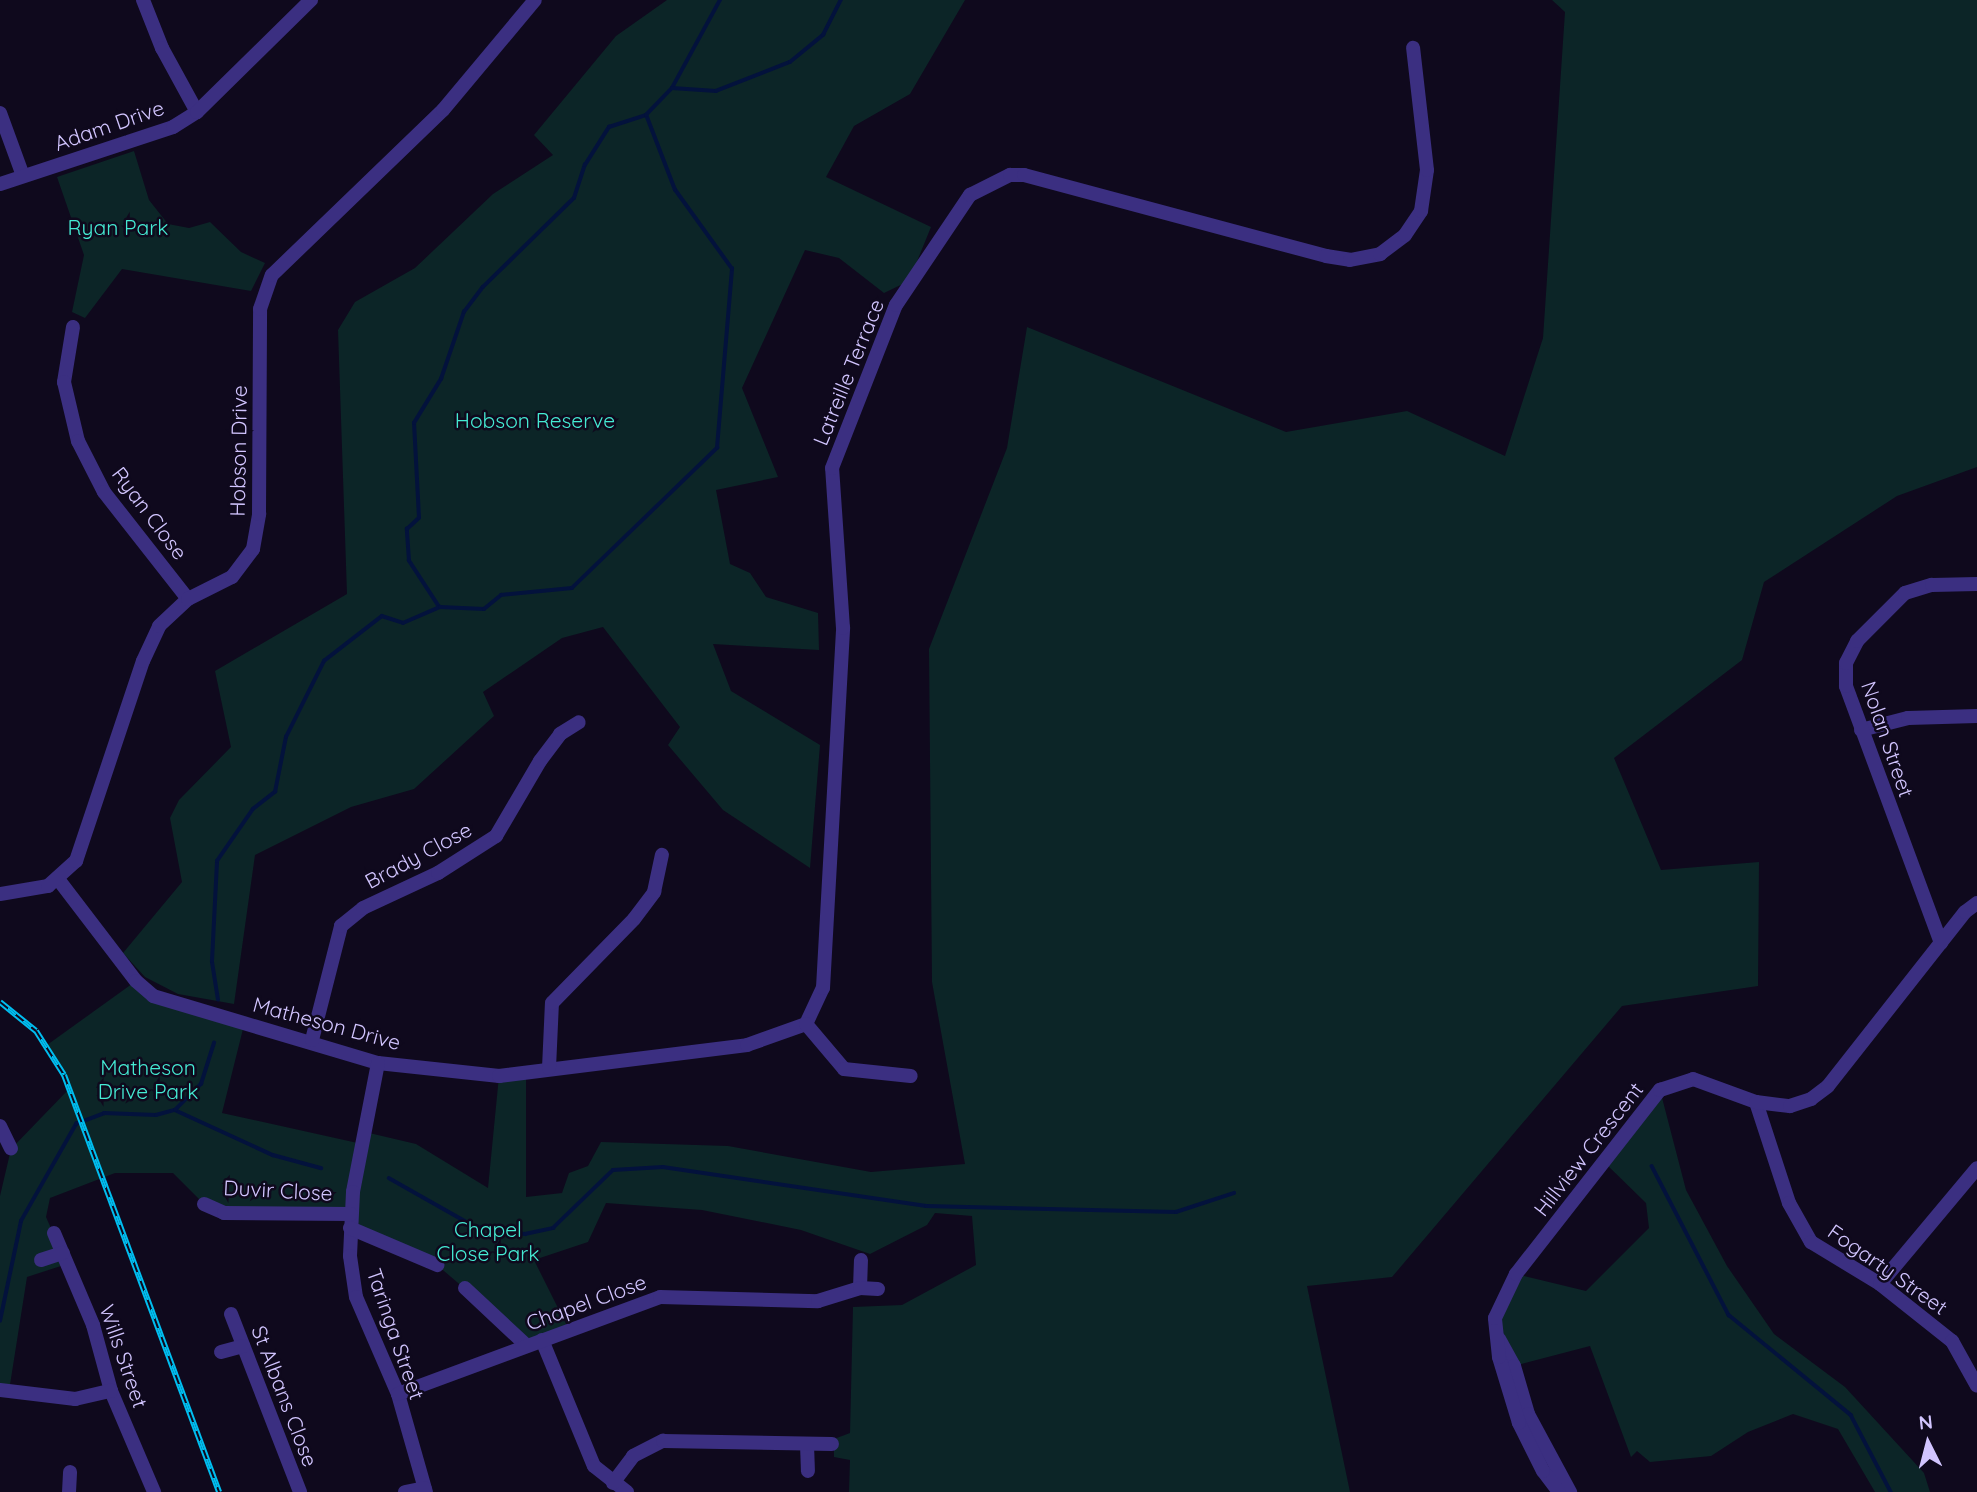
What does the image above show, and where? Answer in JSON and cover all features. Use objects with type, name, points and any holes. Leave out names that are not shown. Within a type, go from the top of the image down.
[{"type":"street","points":[[143,0],[162,48],[197,112]]},
{"type":"street","name":"Adam Drive","points":[[0,184],[173,127],[197,112],[311,0]]},
{"type":"street","name":"Hobson Drive","points":[[0,894],[28,892],[58,879],[76,862],[91,828],[149,643],[163,621],[188,599],[241,569],[256,540],[260,309],[272,275],[443,110],[535,0]]},
{"type":"street","name":"Latreille Terrace","points":[[806,1024],[823,988],[843,628],[832,468],[896,304],[970,195],[1010,175],[1024,175],[1326,256],[1350,260],[1380,254],[1405,235],[1421,211],[1427,170],[1413,48]]},
{"type":"street","points":[[0,113],[23,176]]},
{"type":"street","name":"Ryan Close","points":[[73,327],[64,382],[78,441],[104,492],[188,599]]},
{"type":"street","name":"Nolan Street","points":[[1941,943],[1861,730],[1845,675],[1850,651],[1857,641],[1905,593],[1932,586],[1977,584]]},
{"type":"street","points":[[1861,730],[1908,718],[1977,716]]},
{"type":"street","name":"Brady Close","points":[[312,1040],[341,926],[363,908],[438,873],[496,836],[540,761],[560,734],[579,723]]},
{"type":"street","points":[[549,1068],[552,1003],[634,919],[654,892],[662,855]]},
{"type":"street","name":"Matheson Drive","points":[[58,879],[136,981],[153,996],[312,1040],[378,1063],[499,1076],[747,1045],[806,1024]]},
{"type":"street","name":"Hillview Crescent","points":[[1559,1492],[1543,1471],[1519,1423],[1497,1337],[1495,1318],[1516,1274],[1660,1090],[1693,1079],[1756,1102],[1790,1106],[1828,1086],[1941,943],[1977,903]]},
{"type":"street","points":[[806,1024],[844,1069],[911,1076]]},
{"type":"street","name":"Taringa Street","points":[[378,1063],[351,1221],[356,1297],[398,1394],[426,1490]]},
{"type":"street","name":"Fogarty Street","points":[[1756,1102],[1789,1203],[1811,1242],[1880,1284],[1952,1341],[1977,1385]]},
{"type":"street","points":[[0,1126],[11,1149]]},
{"type":"street","points":[[1880,1284],[1977,1168]]},
{"type":"street","name":"Duvir Close","points":[[204,1204],[224,1213],[351,1221]]},
{"type":"street","points":[[351,1221],[437,1265]]},
{"type":"street","name":"Wills Street","points":[[54,1233],[93,1325],[111,1391],[154,1492]]},
{"type":"street","points":[[41,1260],[63,1253]]},
{"type":"street","points":[[860,1288],[861,1260]]},
{"type":"street","points":[[465,1288],[526,1345]]},
{"type":"street","name":"Chapel Close","points":[[398,1394],[660,1297],[818,1301],[860,1288],[878,1289]]},
{"type":"street","name":"St Albans Close","points":[[232,1314],[300,1492]]},
{"type":"street","points":[[1497,1337],[1514,1366],[1528,1415],[1570,1492]]},
{"type":"street","points":[[542,1340],[585,1451],[594,1466],[627,1492]]},
{"type":"street","points":[[221,1352],[243,1346]]},
{"type":"street","points":[[0,1390],[75,1399],[111,1391]]},
{"type":"street","points":[[613,1483],[633,1456],[663,1441],[832,1444]]},
{"type":"street","points":[[807,1444],[808,1471]]},
{"type":"street","points":[[69,1492],[70,1472]]},
{"type":"street","points":[[405,1492],[426,1490]]},
{"type":"green space","name":"Hobson Reserve","points":[[667,0],[965,0],[910,94],[854,126],[826,177],[931,227],[909,281],[884,293],[839,258],[805,250],[742,388],[778,477],[716,490],[730,564],[750,573],[766,597],[818,613],[819,650],[713,644],[731,691],[820,745],[810,868],[723,810],[668,745],[680,727],[603,627],[562,638],[483,692],[494,716],[414,789],[351,807],[255,855],[234,1004],[178,994],[145,977],[123,953],[182,882],[170,818],[179,800],[231,747],[215,671],[347,594],[338,330],[355,302],[415,268],[493,194],[553,155],[534,135],[616,36]]},
{"type":"green space","points":[[1552,0],[1977,0],[1977,467],[1897,496],[1764,582],[1742,660],[1614,758],[1661,870],[1759,862],[1758,986],[1622,1006],[1392,1277],[1307,1286],[1350,1492],[849,1492],[850,1460],[834,1457],[834,1439],[850,1433],[853,1307],[902,1305],[976,1265],[972,1216],[935,1213],[927,1225],[870,1254],[801,1230],[702,1210],[606,1203],[588,1242],[534,1260],[569,1330],[526,1345],[519,1335],[437,1265],[366,1234],[351,1214],[224,1213],[204,1204],[173,1173],[115,1173],[50,1198],[46,1217],[67,1264],[27,1277],[9,1391],[0,1390],[0,1196],[11,1149],[68,1090],[47,1045],[136,981],[153,996],[244,1025],[222,1113],[362,1144],[365,1132],[416,1144],[488,1188],[499,1076],[526,1071],[526,1197],[562,1193],[569,1173],[588,1166],[601,1142],[728,1146],[871,1172],[965,1164],[932,982],[929,649],[1007,448],[1027,327],[1286,432],[1407,411],[1505,456],[1543,338],[1565,12]]},
{"type":"green space","name":"Ryan Park","points":[[134,151],[149,200],[168,224],[189,228],[210,222],[241,252],[265,263],[251,291],[122,269],[85,318],[72,312],[84,255],[57,177]]},
{"type":"green space","points":[[1660,1090],[1686,1190],[1727,1266],[1774,1334],[1845,1387],[1924,1473],[1930,1492],[1875,1492],[1838,1429],[1793,1414],[1748,1432],[1711,1456],[1650,1462],[1637,1451],[1631,1457],[1590,1346],[1514,1366],[1495,1318],[1516,1274],[1586,1291],[1649,1228],[1646,1203],[1604,1162]]},
{"type":"waterway","points":[[672,88],[720,0]]},
{"type":"waterway","points":[[218,1000],[212,961],[217,861],[253,809],[275,792],[286,737],[324,661],[382,616],[403,623],[440,607],[484,609],[501,595],[572,588],[717,448],[732,269],[675,190],[646,115],[672,88],[716,91],[790,62],[823,35],[841,0]]},
{"type":"waterway","points":[[439,607],[409,561],[407,529],[419,518],[414,423],[441,379],[464,312],[483,287],[574,198],[585,165],[609,127],[646,115]]},
{"type":"waterway","points":[[0,1321],[21,1221],[76,1124],[104,1113],[156,1115],[175,1110],[201,1084],[214,1043]]},
{"type":"waterway","points":[[175,1110],[273,1155],[321,1168]]},
{"type":"waterway","points":[[1652,1166],[1729,1315],[1851,1415],[1891,1492]]},
{"type":"waterway","points":[[389,1178],[474,1226],[525,1234],[553,1228],[613,1170],[663,1167],[926,1206],[1176,1212],[1234,1193]]},
{"type":"railway","points":[[0,1002],[36,1031],[64,1075],[219,1492]]},
{"type":"park label","name":"Matheson Drive Park","points":[[148,1079]]},
{"type":"park label","name":"Chapel Close Park","points":[[488,1241]]}]
